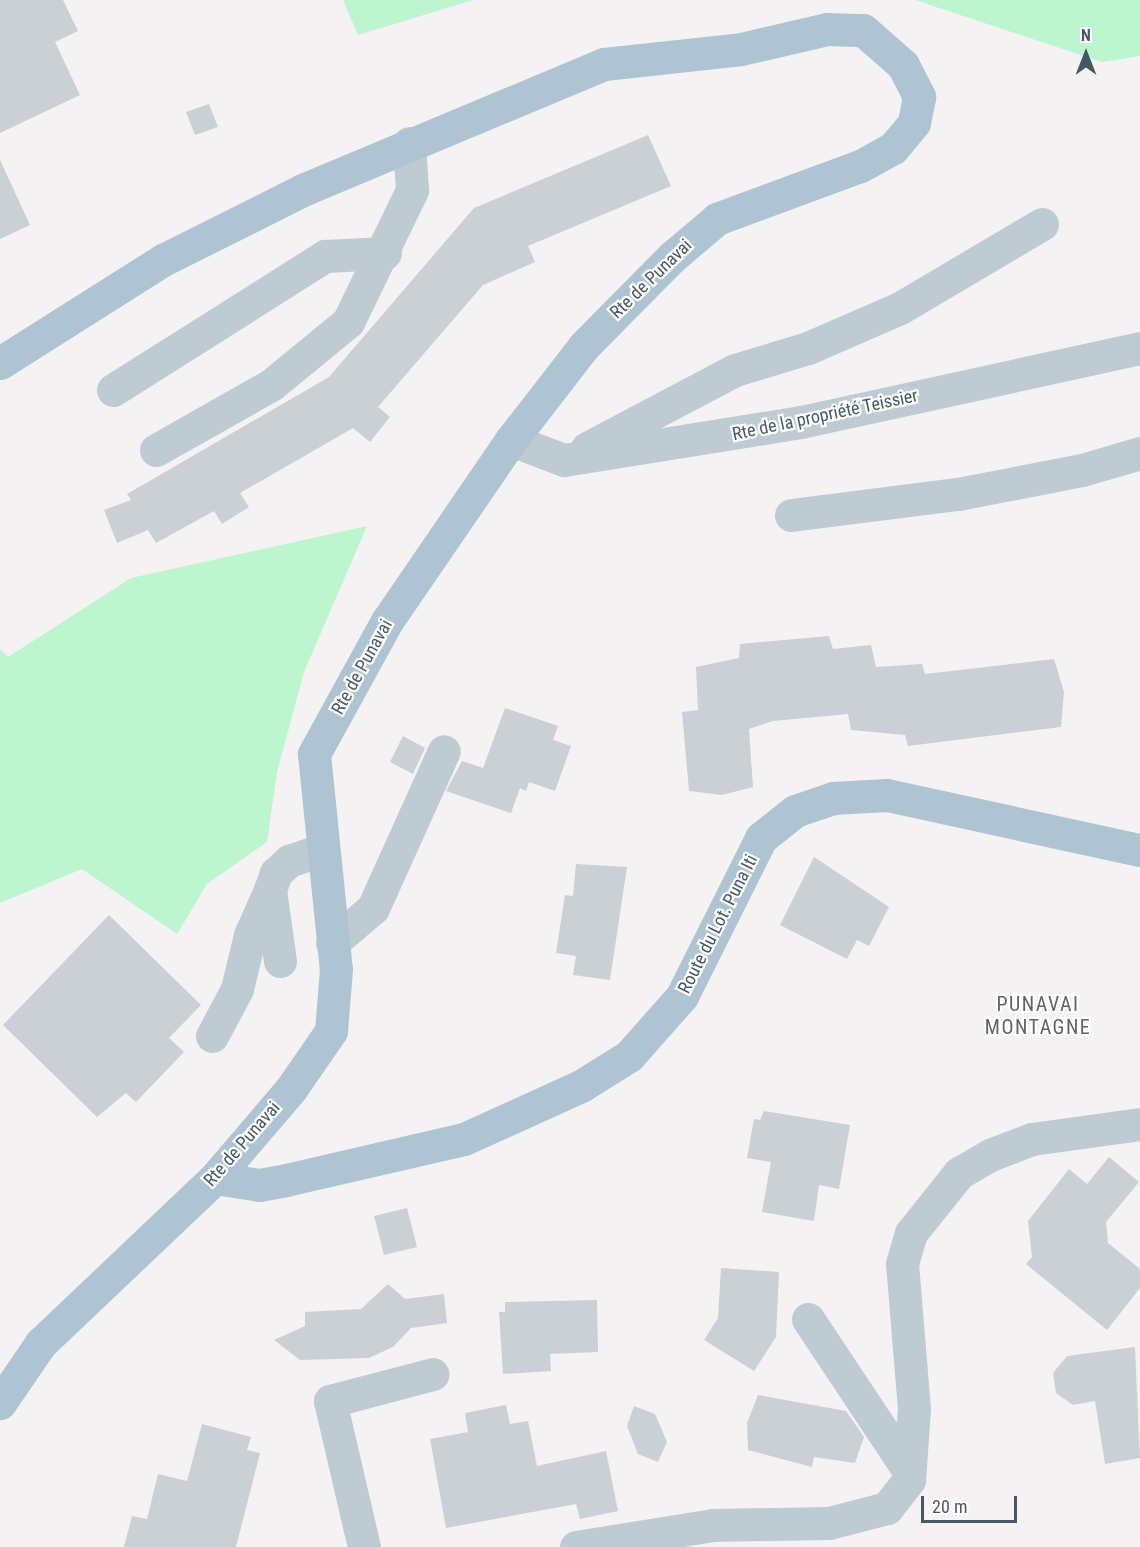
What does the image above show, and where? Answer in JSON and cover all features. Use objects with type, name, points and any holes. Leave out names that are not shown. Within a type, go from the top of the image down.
[{"type":"main road","name":"Rte de Punavai","points":[[0,363],[163,260],[409,143],[604,64],[741,49],[827,29],[863,30],[903,65],[919,97],[914,123],[893,148],[860,166],[717,219],[681,249],[584,346],[511,440],[387,621],[314,754],[321,850],[336,969],[331,1031],[291,1089],[214,1178],[41,1343],[0,1403]]},
{"type":"main road","name":"Route du Lot. Puna Iti","points":[[214,1178],[277,1182],[464,1139],[580,1086],[629,1056],[682,996],[761,838],[795,811],[833,798],[887,795],[1140,850]]},
{"type":"street","points":[[156,450],[315,354],[348,322],[385,253],[412,190],[409,143]]},
{"type":"street","points":[[564,460],[735,370],[808,348],[900,308],[1042,224]]},
{"type":"street","points":[[113,390],[325,256],[385,253]]},
{"type":"street","name":"Rte de la propriété Teissier","points":[[511,440],[564,460],[801,422],[1140,348]]},
{"type":"street","points":[[791,515],[958,494],[1082,470],[1140,453]]},
{"type":"street","points":[[332,943],[373,908],[444,751]]},
{"type":"street","points":[[212,1036],[237,989],[250,935],[276,873],[290,861],[321,850]]},
{"type":"street","points":[[270,890],[280,961]]},
{"type":"street","points":[[579,1547],[713,1525],[859,1518],[887,1508],[909,1471],[914,1410],[902,1264],[911,1233],[959,1173],[990,1155],[1032,1139],[1140,1124]]},
{"type":"street","points":[[808,1319],[909,1471]]},
{"type":"street","points":[[364,1547],[330,1401],[433,1374]]},
{"type":"green space","points":[[343,0],[473,0],[358,35]]},
{"type":"green space","points":[[915,0],[1140,0],[1140,56],[1102,62]]},
{"type":"green space","points":[[367,526],[304,672],[277,772],[267,842],[207,884],[177,934],[82,869],[0,903],[0,649],[8,657],[131,578]]},
{"type":"building","points":[[0,0],[63,0],[78,31],[55,42],[80,95],[0,133]]},
{"type":"building","points":[[209,104],[218,127],[195,135],[186,112]]},
{"type":"building","points":[[648,135],[671,186],[528,246],[535,262],[483,285],[378,407],[390,417],[370,442],[353,428],[240,493],[249,507],[222,524],[214,511],[156,543],[148,530],[117,543],[104,510],[131,500],[127,494],[329,377],[474,208]]},
{"type":"building","points":[[0,160],[30,225],[0,239]]},
{"type":"building","points":[[829,636],[833,649],[871,645],[876,667],[922,664],[925,674],[1054,659],[1064,692],[1061,727],[908,746],[905,735],[851,730],[848,714],[773,721],[749,729],[753,787],[722,795],[689,791],[682,712],[698,710],[696,667],[739,658],[740,644]]},
{"type":"building","points":[[505,708],[558,726],[553,740],[571,746],[555,791],[529,782],[526,791],[520,788],[511,813],[446,791],[462,761],[483,768]]},
{"type":"building","points":[[403,736],[425,748],[413,774],[390,762]]},
{"type":"building","points":[[814,857],[889,907],[869,946],[857,940],[847,959],[780,925]]},
{"type":"building","points":[[576,864],[627,867],[610,980],[573,975],[576,956],[556,953],[565,895],[573,896]]},
{"type":"building","points":[[109,915],[201,1005],[169,1038],[184,1052],[136,1102],[126,1093],[97,1117],[3,1025]]},
{"type":"building","points":[[764,1111],[850,1125],[839,1189],[819,1185],[814,1221],[762,1212],[771,1162],[747,1158],[754,1119],[760,1120]]},
{"type":"building","points":[[1109,1157],[1139,1182],[1106,1222],[1108,1243],[1140,1269],[1140,1288],[1107,1330],[1026,1264],[1032,1257],[1028,1221],[1069,1169],[1087,1184]]},
{"type":"building","points":[[407,1208],[417,1247],[384,1255],[374,1216]]},
{"type":"building","points":[[721,1268],[779,1272],[776,1337],[754,1371],[704,1340],[718,1318]]},
{"type":"building","points":[[388,1284],[405,1299],[444,1294],[447,1323],[411,1328],[393,1347],[369,1358],[300,1360],[274,1340],[305,1326],[305,1312],[361,1309]]},
{"type":"building","points":[[597,1300],[598,1352],[550,1354],[551,1371],[503,1374],[499,1312],[505,1312],[505,1302]]},
{"type":"building","points":[[1135,1347],[1140,1458],[1105,1464],[1095,1401],[1073,1405],[1056,1393],[1053,1373],[1067,1356]]},
{"type":"building","points":[[758,1395],[846,1411],[864,1437],[855,1463],[814,1457],[812,1467],[748,1450],[747,1423]]},
{"type":"building","points":[[506,1405],[510,1424],[528,1421],[537,1466],[606,1451],[618,1511],[580,1519],[576,1504],[446,1528],[430,1439],[468,1432],[465,1413]]},
{"type":"building","points":[[634,1406],[655,1414],[667,1442],[658,1462],[638,1454],[627,1426]]},
{"type":"building","points":[[202,1424],[251,1437],[247,1450],[260,1453],[236,1547],[124,1547],[132,1516],[147,1519],[158,1474],[187,1481]]},
{"type":"district","name":"PUNAVAI MONTAGNE","points":[[1038,1016]]}]
